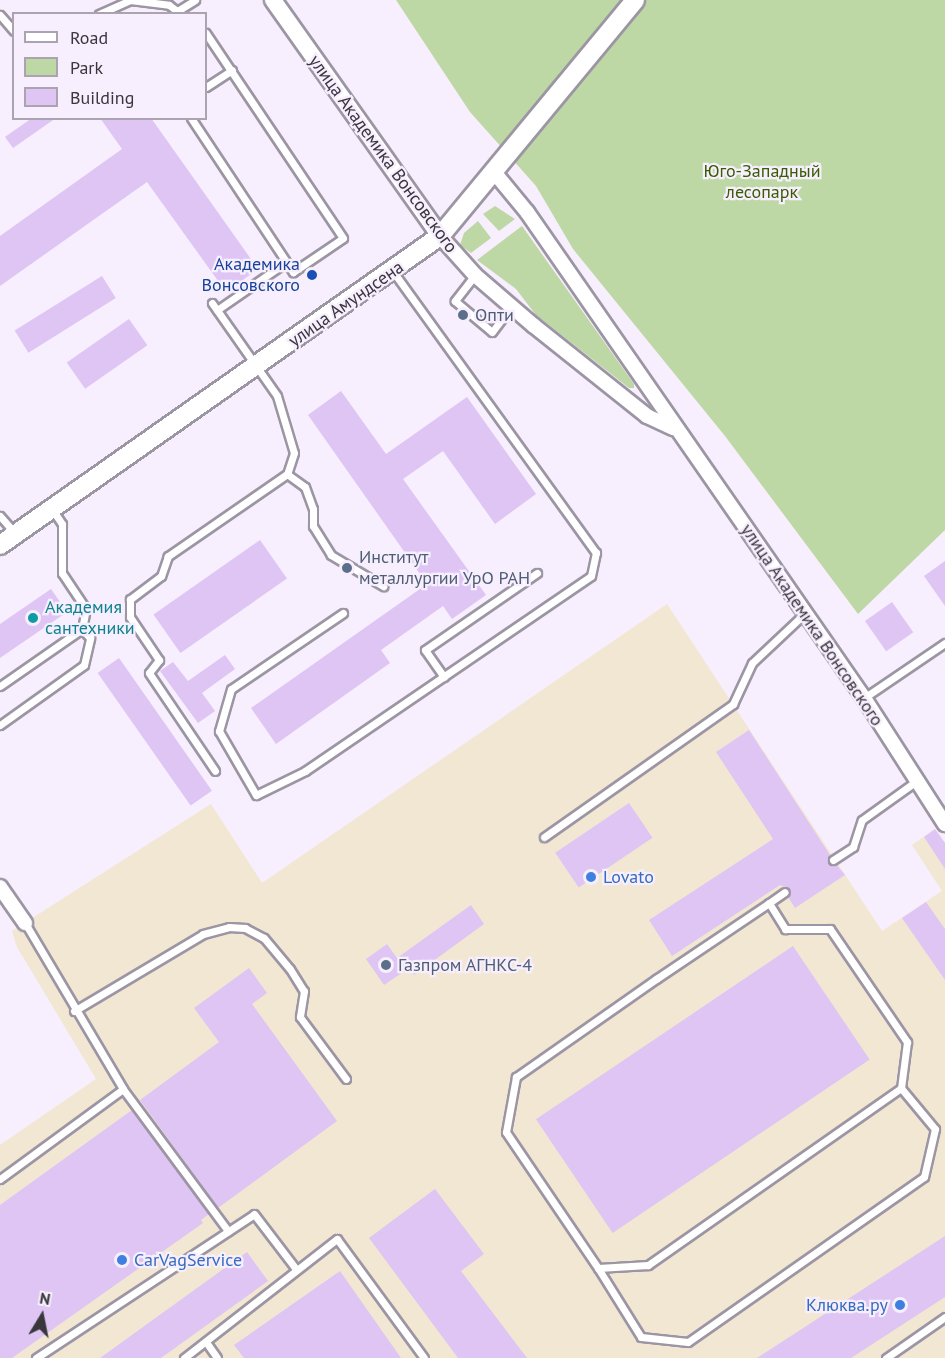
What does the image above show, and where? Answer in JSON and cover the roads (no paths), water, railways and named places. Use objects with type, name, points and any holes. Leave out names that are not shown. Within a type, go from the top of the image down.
[{"type":"main road","name":"улица Амундсена","points":[[0,545],[393,272],[440,236],[635,0]]},
{"type":"street","name":"улица Академика Вонсовского","points":[[273,0],[440,236],[475,275],[647,416],[675,429]]},
{"type":"street","name":"улица Академика Вонсовского","points":[[494,172],[527,212],[675,429],[864,698],[915,782],[945,824]]},
{"type":"street","points":[[0,887],[25,923]]},
{"type":"lane","points":[[103,12],[130,0],[180,12],[195,0]]},
{"type":"lane","points":[[0,15],[12,29]]},
{"type":"lane","points":[[192,120],[292,272],[344,238],[207,34]]},
{"type":"lane","points":[[207,86],[232,70]]},
{"type":"lane","points":[[216,310],[286,262]]},
{"type":"lane","points":[[343,613],[231,689],[219,731],[256,795],[305,771],[591,576],[596,553],[393,272]]},
{"type":"lane","points":[[475,275],[455,301],[492,332],[511,306]]},
{"type":"lane","points":[[212,303],[231,334],[258,365],[277,396],[294,453],[287,474],[168,556],[160,576],[130,599],[130,617],[159,660],[149,673],[215,771]]},
{"type":"lane","points":[[287,474],[305,487],[313,509],[313,526],[332,555],[382,586]]},
{"type":"lane","points":[[0,686],[82,629],[86,609],[62,573],[62,524],[52,508]]},
{"type":"lane","points":[[0,516],[15,534]]},
{"type":"lane","points":[[444,677],[425,650],[537,573]]},
{"type":"lane","points":[[543,837],[733,704],[752,663],[805,613]]},
{"type":"lane","points":[[0,725],[84,665],[90,638],[82,629]]},
{"type":"lane","points":[[864,698],[945,643]]},
{"type":"lane","points":[[833,860],[853,847],[862,820],[915,782]]},
{"type":"lane","points":[[769,903],[785,928],[830,929],[907,1042],[901,1088],[935,1129],[924,1177],[688,1342],[641,1337],[598,1268],[506,1132],[516,1077],[769,903],[785,892]]},
{"type":"lane","points":[[25,923],[74,1011],[123,1089],[228,1231]]},
{"type":"lane","points":[[74,1011],[203,934],[229,927],[245,928],[264,938],[290,969],[304,991],[300,1017],[346,1079]]},
{"type":"lane","points":[[598,1268],[648,1265],[901,1088]]},
{"type":"lane","points":[[0,1179],[123,1089]]},
{"type":"lane","points":[[36,1358],[254,1214],[296,1269]]},
{"type":"lane","points":[[184,1358],[296,1269],[338,1239],[424,1358]]},
{"type":"lane","points":[[886,1358],[945,1317]]},
{"type":"lane","points":[[206,1342],[217,1358]]},
{"type":"place","name":"Академика Вонсовского","points":[[312,275]]},
{"type":"place","name":"Опти","points":[[463,315]]},
{"type":"place","name":"Институт металлургии УрО РАН","points":[[347,568]]},
{"type":"place","name":"Академия сантехники","points":[[33,618]]},
{"type":"place","name":"Lovato","points":[[591,877]]},
{"type":"place","name":"Газпром АГНКС-4","points":[[386,965]]},
{"type":"place","name":"CarVagService","points":[[122,1260]]},
{"type":"place","name":"Клюква.ру","points":[[900,1305]]},
{"type":"park label","name":"Юго-Западный лесопарк","points":[[762,182]]}]
